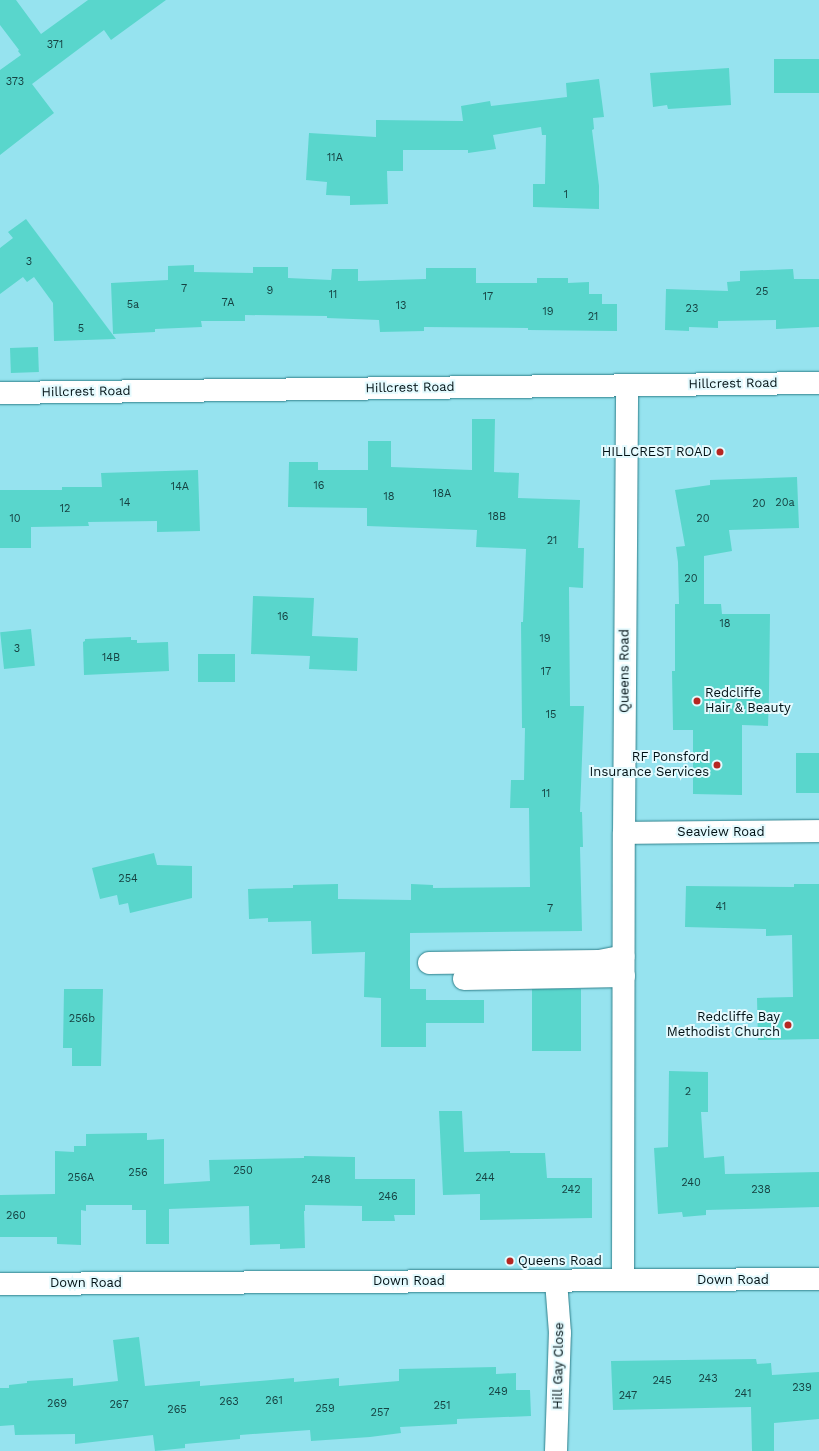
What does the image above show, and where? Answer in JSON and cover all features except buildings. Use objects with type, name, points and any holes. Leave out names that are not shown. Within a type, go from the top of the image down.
[{"type":"street","name":"Hillcrest Road","points":[[0,393],[819,383]]},
{"type":"street","name":"Queens Road","points":[[623,1280],[627,385]]},
{"type":"street","name":"Seaview Road","points":[[624,833],[819,831]]},
{"type":"street","points":[[429,963],[599,961],[624,966]]},
{"type":"street","points":[[464,979],[624,966]]},
{"type":"street","name":"Down Road","points":[[0,1284],[819,1279]]},
{"type":"street","name":"Hill Gay Close","points":[[556,1281],[560,1333],[556,1451]]},
{"type":"place","name":"HILLCREST ROAD","points":[[720,452]]},
{"type":"place","name":"Redcliffe Hair & Beauty","points":[[697,701]]},
{"type":"place","name":"RF Ponsford Insurance Services","points":[[717,765]]},
{"type":"place","name":"Redcliffe Bay Methodist Church","points":[[788,1025]]},
{"type":"place","name":"Queens Road","points":[[510,1261]]}]
